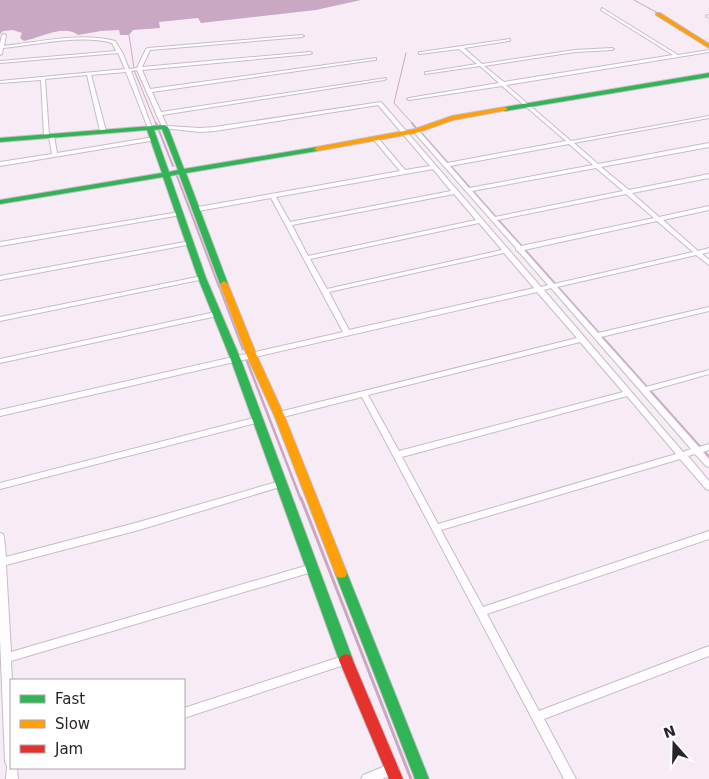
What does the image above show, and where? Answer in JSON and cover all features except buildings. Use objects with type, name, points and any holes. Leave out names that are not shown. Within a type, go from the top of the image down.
[{"type":"street","points":[[602,9],[677,56]]},
{"type":"street","points":[[658,14],[709,46]]},
{"type":"street","points":[[0,54],[4,35]]},
{"type":"street","points":[[302,36],[148,49],[139,68],[198,209],[252,356],[279,415],[422,779]]},
{"type":"street","points":[[2,47],[95,38],[114,42],[120,52],[167,174],[202,278],[236,360],[346,660],[394,774],[367,779]]},
{"type":"street","points":[[421,53],[509,40]]},
{"type":"street","points":[[460,47],[709,263]]},
{"type":"street","points":[[427,73],[575,51],[612,49]]},
{"type":"street","points":[[409,99],[709,51]]},
{"type":"street","points":[[0,62],[120,52]]},
{"type":"street","points":[[0,82],[310,53]]},
{"type":"street","points":[[149,91],[374,59]]},
{"type":"street","points":[[89,74],[103,131]]},
{"type":"street","points":[[0,202],[376,139],[416,131],[452,118],[709,75]]},
{"type":"street","points":[[43,78],[49,136],[55,155]]},
{"type":"street","points":[[158,114],[384,79]]},
{"type":"street","points":[[0,140],[165,127],[200,130],[215,129],[379,103],[479,222],[709,487]]},
{"type":"street","points":[[445,165],[709,117]]},
{"type":"street","points":[[416,131],[709,464]]},
{"type":"street","points":[[0,164],[154,139]]},
{"type":"street","points":[[376,139],[404,173]]},
{"type":"street","points":[[467,190],[709,144]]},
{"type":"street","points":[[198,209],[433,167]]},
{"type":"street","points":[[493,219],[709,176]]},
{"type":"street","points":[[288,224],[454,192]]},
{"type":"street","points":[[273,196],[348,334]]},
{"type":"street","points":[[518,249],[709,208]]},
{"type":"street","points":[[0,244],[179,214]]},
{"type":"street","points":[[306,258],[479,222]]},
{"type":"street","points":[[0,278],[190,243]]},
{"type":"street","points":[[0,413],[709,250]]},
{"type":"street","points":[[325,291],[504,251]]},
{"type":"street","points":[[0,319],[202,278]]},
{"type":"street","points":[[596,336],[709,309]]},
{"type":"street","points":[[0,361],[216,314]]},
{"type":"street","points":[[279,415],[581,339]]},
{"type":"street","points":[[644,390],[709,372]]},
{"type":"street","points":[[620,385],[637,381]]},
{"type":"street","points":[[364,394],[570,779]]},
{"type":"street","points":[[396,455],[629,394]]},
{"type":"street","points":[[0,486],[257,420]]},
{"type":"street","points":[[435,528],[709,447]]},
{"type":"street","points":[[1,562],[139,526],[280,484]]},
{"type":"street","points":[[480,612],[709,535]]},
{"type":"street","points":[[0,537],[10,721]]},
{"type":"street","points":[[6,658],[312,568]]},
{"type":"street","points":[[536,717],[709,651]]},
{"type":"street","points":[[185,713],[346,660]]},
{"type":"shaded area","points":[[0,0],[361,0],[316,10],[201,23],[198,18],[159,22],[160,28],[133,30],[129,35],[120,35],[119,30],[78,35],[72,32],[59,31],[24,41],[20,38],[22,33],[13,30],[3,31],[0,34]]},
{"type":"waterway","points":[[634,0],[658,13]]},
{"type":"waterway","points":[[129,35],[134,68]]},
{"type":"waterway","points":[[406,53],[394,103],[413,124]]},
{"type":"waterway","points":[[134,70],[156,124]]},
{"type":"waterway","points":[[156,123],[173,166]]},
{"type":"waterway","points":[[412,123],[416,128]]},
{"type":"waterway","points":[[422,134],[558,287]]},
{"type":"waterway","points":[[177,176],[219,287]]},
{"type":"waterway","points":[[219,285],[243,349]]},
{"type":"waterway","points":[[556,285],[709,457]]},
{"type":"waterway","points":[[247,361],[301,500]]},
{"type":"waterway","points":[[301,498],[411,779]]},
{"type":"traffic: fast","points":[[505,109],[709,75]]},
{"type":"traffic: fast","points":[[0,140],[165,127],[224,284]]},
{"type":"traffic: fast","points":[[150,128],[202,278],[236,360],[346,660]]},
{"type":"traffic: fast","points":[[0,202],[317,149]]},
{"type":"traffic: fast","points":[[341,573],[422,779]]},
{"type":"traffic: slow","points":[[658,14],[709,46]]},
{"type":"traffic: slow","points":[[317,149],[416,131],[452,118],[505,109]]},
{"type":"traffic: slow","points":[[224,284],[252,356],[279,415],[341,573]]},
{"type":"traffic: jam","points":[[346,660],[396,779]]}]
